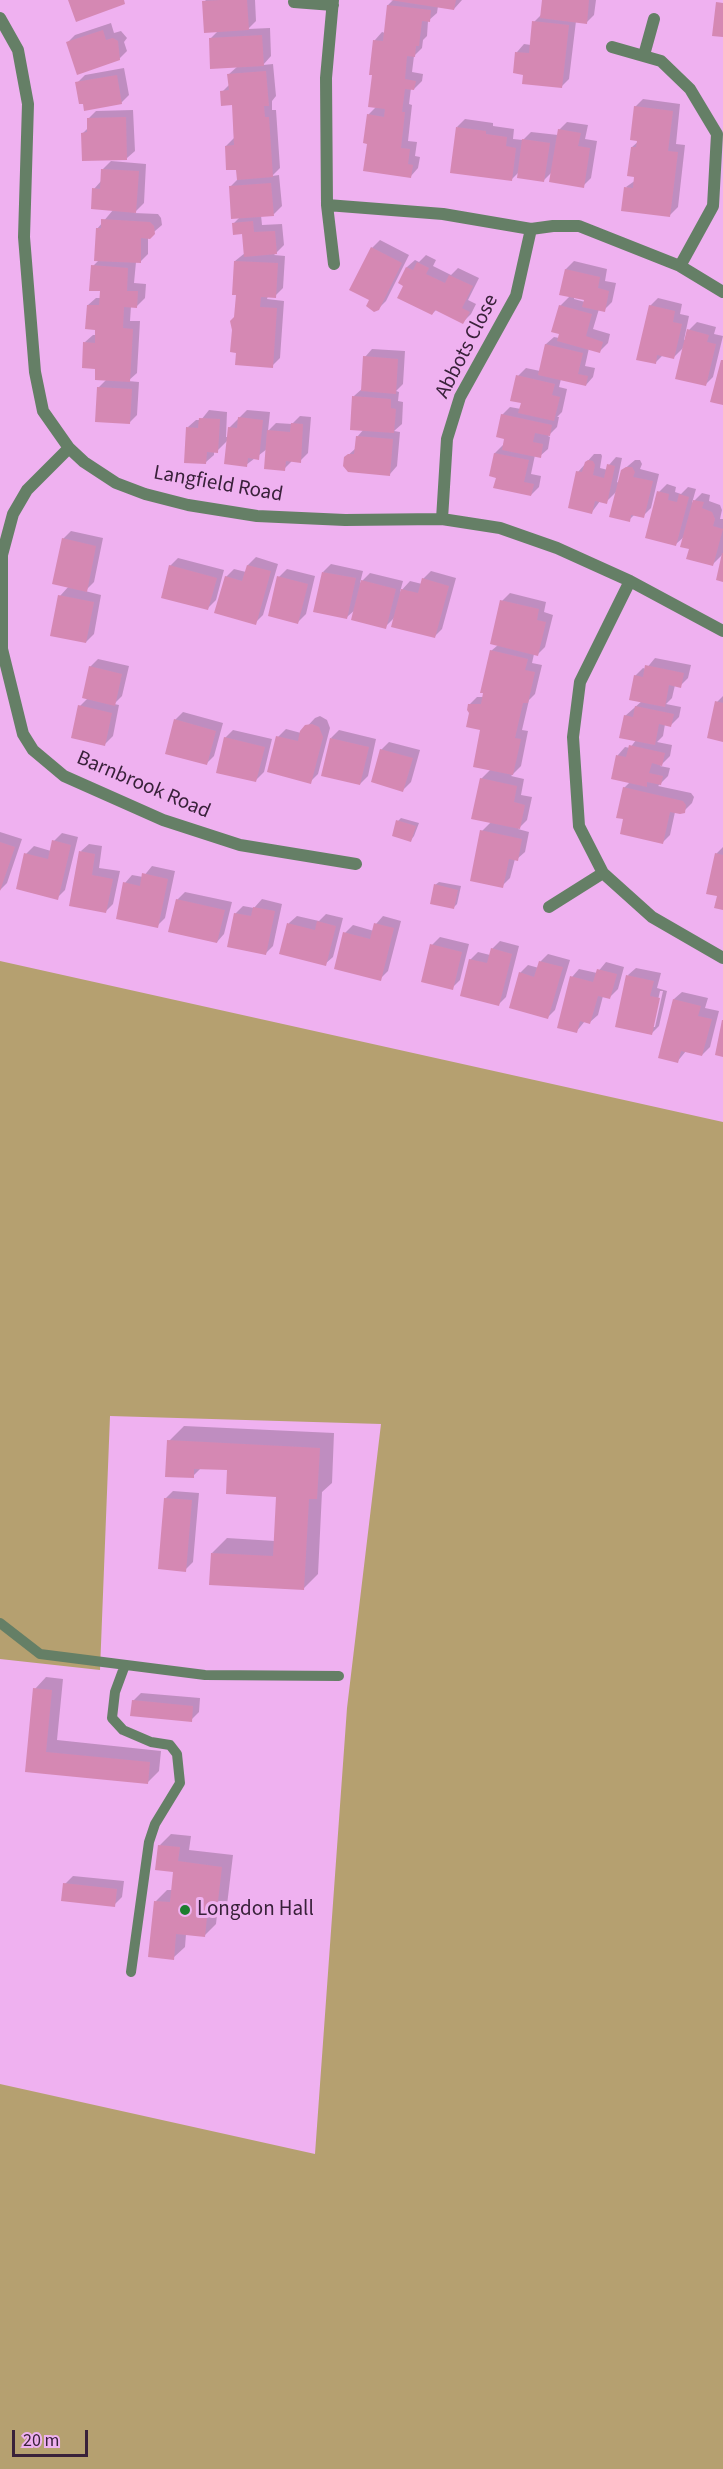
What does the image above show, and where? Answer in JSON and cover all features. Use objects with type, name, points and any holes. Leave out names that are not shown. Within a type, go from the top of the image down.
[{"type":"street","points":[[294,2],[333,3],[326,78],[327,205],[334,264]]},
{"type":"street","name":"Langfield Road","points":[[0,18],[18,50],[28,104],[24,237],[35,372],[44,411],[69,448],[96,472],[116,483],[145,494],[188,505],[257,516],[345,520],[442,519],[500,528],[557,548],[630,581],[723,631]]},
{"type":"street","points":[[644,55],[654,19]]},
{"type":"street","points":[[612,47],[661,61],[690,89],[717,134],[713,206],[680,266]]},
{"type":"street","points":[[327,205],[443,214],[531,229],[579,226],[680,266],[723,292]]},
{"type":"street","name":"Abbots Close","points":[[442,519],[447,440],[460,397],[516,296],[531,229]]},
{"type":"street","name":"Barnbrook Road","points":[[69,448],[27,490],[13,514],[2,555],[2,649],[22,734],[33,750],[64,776],[163,820],[240,845],[356,864]]},
{"type":"street","points":[[630,581],[580,682],[573,736],[579,826],[603,873],[652,917],[723,958]]},
{"type":"street","points":[[549,907],[603,873]]},
{"type":"lane","points":[[0,1623],[40,1654],[205,1675],[339,1676]]},
{"type":"lane","points":[[124,1665],[115,1692],[112,1718],[123,1730],[151,1742],[170,1745],[177,1755],[180,1783],[155,1824],[149,1842],[131,1972]]},
{"type":"shaded area","points":[[0,961],[723,1122],[723,2469],[0,2469],[0,2084],[315,2154],[347,1708],[381,1424],[110,1416],[100,1670],[0,1659]]},
{"type":"building","points":[[68,0],[124,0],[125,4],[76,22]]},
{"type":"building","points":[[247,0],[249,30],[204,33],[202,1]]},
{"type":"building","points":[[390,0],[456,0],[454,10]]},
{"type":"building","points":[[542,0],[589,0],[587,24],[540,18]]},
{"type":"building","points":[[716,2],[723,3],[723,37],[712,36]]},
{"type":"building","points":[[387,5],[431,10],[430,22],[422,21],[419,46],[416,46],[415,57],[407,56],[405,79],[416,81],[414,90],[405,89],[401,148],[410,149],[408,164],[413,165],[411,178],[363,171],[367,144],[363,143],[367,114],[384,117],[385,109],[368,107],[373,40],[383,41]]},
{"type":"building","points":[[532,21],[569,25],[562,88],[522,84],[523,75],[513,73],[515,52],[529,53]]},
{"type":"building","points":[[103,30],[106,40],[113,38],[118,41],[120,60],[77,75],[66,42]]},
{"type":"building","points":[[262,35],[264,66],[210,69],[209,38]]},
{"type":"building","points":[[266,71],[269,106],[264,106],[265,117],[269,117],[273,177],[237,180],[236,170],[226,170],[225,146],[234,145],[232,105],[221,106],[220,91],[229,90],[227,74]]},
{"type":"building","points":[[117,75],[122,104],[84,111],[83,104],[79,104],[75,82]]},
{"type":"building","points":[[634,106],[673,111],[668,151],[678,152],[670,217],[621,211],[624,187],[633,188],[634,177],[627,176],[631,147],[636,147],[637,141],[630,140]]},
{"type":"building","points":[[126,117],[127,160],[82,161],[81,133],[87,132],[87,118]]},
{"type":"building","points":[[456,127],[486,131],[486,134],[507,137],[506,146],[516,148],[512,181],[450,173]]},
{"type":"building","points":[[558,129],[581,133],[578,146],[590,148],[584,188],[549,182]]},
{"type":"building","points":[[522,139],[550,143],[544,182],[517,178]]},
{"type":"building","points":[[101,169],[139,171],[136,213],[91,209],[92,188],[100,189]]},
{"type":"building","points":[[271,183],[274,216],[231,219],[229,186]]},
{"type":"building","points":[[101,219],[150,222],[154,226],[155,234],[150,239],[141,238],[141,263],[94,261],[96,228],[101,228]]},
{"type":"building","points":[[253,221],[254,232],[275,231],[277,254],[244,257],[242,234],[233,235],[232,223]]},
{"type":"building","points":[[371,247],[402,263],[379,310],[374,312],[366,306],[369,300],[349,290]]},
{"type":"building","points":[[234,261],[278,263],[276,298],[261,297],[260,307],[277,308],[273,368],[235,365],[236,353],[230,352],[232,330],[230,321],[234,317],[236,295],[232,295]]},
{"type":"building","points":[[417,262],[429,268],[426,274],[445,283],[449,275],[473,286],[462,308],[470,312],[463,324],[435,310],[432,315],[397,298],[403,286],[398,283],[406,267],[413,270]]},
{"type":"building","points":[[91,265],[128,268],[127,291],[138,291],[137,308],[124,307],[123,328],[133,329],[130,382],[95,380],[95,369],[82,368],[83,342],[95,343],[95,330],[85,329],[87,305],[99,305],[100,291],[89,291]]},
{"type":"building","points":[[565,269],[600,277],[598,288],[609,291],[605,312],[582,307],[584,300],[559,295]]},
{"type":"building","points":[[559,305],[592,314],[586,336],[603,342],[600,353],[557,341],[559,334],[551,332]]},
{"type":"building","points":[[649,305],[675,311],[673,322],[682,324],[674,359],[657,355],[656,364],[636,360]]},
{"type":"building","points":[[687,329],[709,335],[707,342],[716,344],[706,386],[675,379]]},
{"type":"building","points":[[545,344],[583,353],[578,374],[588,376],[586,386],[538,375]]},
{"type":"building","points":[[363,356],[398,359],[396,394],[361,391]]},
{"type":"building","points":[[721,360],[723,360],[723,405],[710,402]]},
{"type":"building","points":[[516,375],[555,384],[552,395],[560,397],[554,421],[518,413],[521,403],[510,401]]},
{"type":"building","points":[[97,387],[132,389],[130,424],[95,422]]},
{"type":"building","points":[[352,396],[391,399],[391,408],[396,409],[394,433],[350,430]]},
{"type":"building","points":[[501,414],[552,425],[550,436],[535,433],[533,442],[543,444],[541,458],[502,450],[504,439],[496,437]]},
{"type":"building","points":[[238,417],[263,420],[259,460],[248,458],[247,467],[224,464],[228,427],[237,428]]},
{"type":"building","points":[[199,418],[220,419],[218,453],[207,452],[206,464],[184,463],[186,427],[198,428]]},
{"type":"building","points":[[291,423],[303,424],[301,463],[286,461],[285,471],[264,469],[267,430],[290,432]]},
{"type":"building","points":[[356,436],[393,439],[390,476],[348,472],[343,466],[344,457],[354,454]]},
{"type":"building","points":[[494,453],[529,460],[524,482],[534,484],[531,496],[493,488],[496,478],[489,476]]},
{"type":"building","points":[[588,460],[593,461],[595,465],[593,475],[604,478],[607,464],[615,466],[607,504],[595,501],[592,514],[568,508],[576,471],[582,472]]},
{"type":"building","points":[[632,467],[635,472],[633,477],[653,481],[644,518],[631,515],[630,522],[609,517],[621,470]]},
{"type":"building","points":[[657,491],[669,494],[668,500],[677,502],[679,494],[689,497],[676,546],[645,538]]},
{"type":"building","points":[[693,500],[704,502],[702,508],[712,512],[715,519],[713,526],[723,529],[713,566],[686,559],[689,549],[680,547]]},
{"type":"building","points":[[62,538],[96,546],[87,592],[52,584]]},
{"type":"building","points":[[723,553],[723,582],[716,580]]},
{"type":"building","points":[[169,565],[217,578],[208,610],[161,598]]},
{"type":"building","points":[[247,565],[271,571],[256,625],[214,613],[225,576],[242,581]]},
{"type":"building","points":[[322,572],[356,578],[347,619],[313,612]]},
{"type":"building","points":[[277,576],[308,584],[298,624],[268,616]]},
{"type":"building","points":[[422,578],[449,586],[435,638],[391,627],[401,589],[418,593]]},
{"type":"building","points":[[361,580],[396,589],[386,629],[351,620]]},
{"type":"building","points":[[58,595],[94,602],[86,643],[50,636]]},
{"type":"building","points":[[500,600],[539,609],[537,620],[546,622],[538,656],[490,644]]},
{"type":"building","points":[[490,650],[528,659],[525,670],[535,672],[528,703],[523,703],[515,738],[521,739],[513,775],[473,767],[480,730],[466,727],[469,713],[467,710],[468,704],[481,704],[483,693],[480,693]]},
{"type":"building","points":[[645,665],[684,673],[681,688],[669,685],[665,707],[629,700],[634,675],[643,677]]},
{"type":"building","points":[[89,666],[122,674],[115,706],[82,698]]},
{"type":"building","points":[[715,701],[723,703],[723,742],[707,738]]},
{"type":"building","points":[[78,705],[112,713],[105,746],[71,738]]},
{"type":"building","points":[[635,706],[674,714],[671,727],[659,724],[655,745],[619,738],[624,715],[633,717]]},
{"type":"building","points":[[174,719],[216,731],[207,765],[165,754]]},
{"type":"building","points":[[312,724],[319,727],[323,737],[311,784],[267,772],[276,736],[298,741],[300,731],[305,725]]},
{"type":"building","points":[[224,737],[265,747],[256,782],[216,773]]},
{"type":"building","points":[[330,738],[369,747],[360,785],[321,776]]},
{"type":"building","points":[[629,745],[665,753],[662,766],[652,763],[649,773],[663,776],[661,785],[647,782],[647,787],[611,779],[616,755],[626,757]]},
{"type":"building","points":[[380,749],[413,758],[403,792],[371,782]]},
{"type":"building","points":[[480,778],[517,786],[514,802],[525,805],[520,829],[471,819]]},
{"type":"building","points":[[623,787],[683,801],[686,805],[685,813],[670,812],[663,844],[620,834],[623,819],[616,818]]},
{"type":"building","points":[[396,820],[416,826],[411,842],[392,836]]},
{"type":"building","points":[[480,830],[522,839],[518,861],[509,859],[503,888],[470,881]]},
{"type":"building","points":[[52,840],[71,845],[58,900],[16,889],[24,853],[48,859]]},
{"type":"building","points":[[0,842],[15,847],[0,891]]},
{"type":"building","points":[[79,851],[95,854],[92,875],[113,879],[106,913],[69,906]]},
{"type":"building","points":[[715,853],[723,855],[723,910],[714,908],[717,896],[706,894]]},
{"type":"building","points":[[142,873],[168,879],[158,928],[116,919],[123,882],[140,886]]},
{"type":"building","points":[[434,884],[458,890],[454,909],[430,904]]},
{"type":"building","points":[[176,899],[225,910],[217,943],[168,932]]},
{"type":"building","points":[[253,907],[275,911],[266,955],[227,947],[234,913],[251,916]]},
{"type":"building","points":[[317,921],[336,926],[326,966],[279,954],[287,923],[315,930]]},
{"type":"building","points":[[374,923],[394,928],[381,981],[334,969],[343,932],[370,939]]},
{"type":"building","points":[[430,944],[462,952],[453,990],[421,982]]},
{"type":"building","points":[[491,948],[512,954],[499,1006],[460,996],[469,959],[487,963]]},
{"type":"building","points":[[539,961],[563,967],[548,1019],[509,1008],[519,972],[534,977]]},
{"type":"building","points":[[597,969],[617,974],[610,999],[598,996],[590,1024],[580,1021],[577,1033],[557,1028],[570,976],[593,982]]},
{"type":"building","points":[[626,975],[654,981],[650,996],[660,998],[652,1035],[615,1027]]},
{"type":"building","points":[[673,999],[701,1006],[698,1016],[712,1019],[702,1056],[681,1051],[678,1063],[658,1058]]},
{"type":"building","points":[[723,1020],[723,1057],[715,1055]]},
{"type":"building","points":[[167,1440],[320,1448],[317,1499],[309,1499],[304,1590],[209,1585],[211,1553],[273,1556],[276,1497],[226,1494],[227,1470],[194,1469],[194,1478],[165,1477]]},
{"type":"building","points":[[164,1498],[192,1500],[186,1572],[158,1569]]},
{"type":"building","points":[[33,1688],[52,1690],[46,1752],[150,1762],[148,1784],[25,1772]]},
{"type":"building","points":[[132,1700],[193,1706],[192,1722],[130,1716]]},
{"type":"building","name":"Longdon Hall","points":[[158,1845],[180,1847],[178,1861],[222,1867],[216,1918],[207,1917],[205,1937],[176,1934],[174,1960],[148,1957],[154,1901],[170,1902],[173,1872],[155,1870]]},
{"type":"building","points":[[63,1883],[117,1889],[115,1907],[61,1901]]},
{"type":"place","name":"Longdon Hall","points":[[185,1910]]}]
